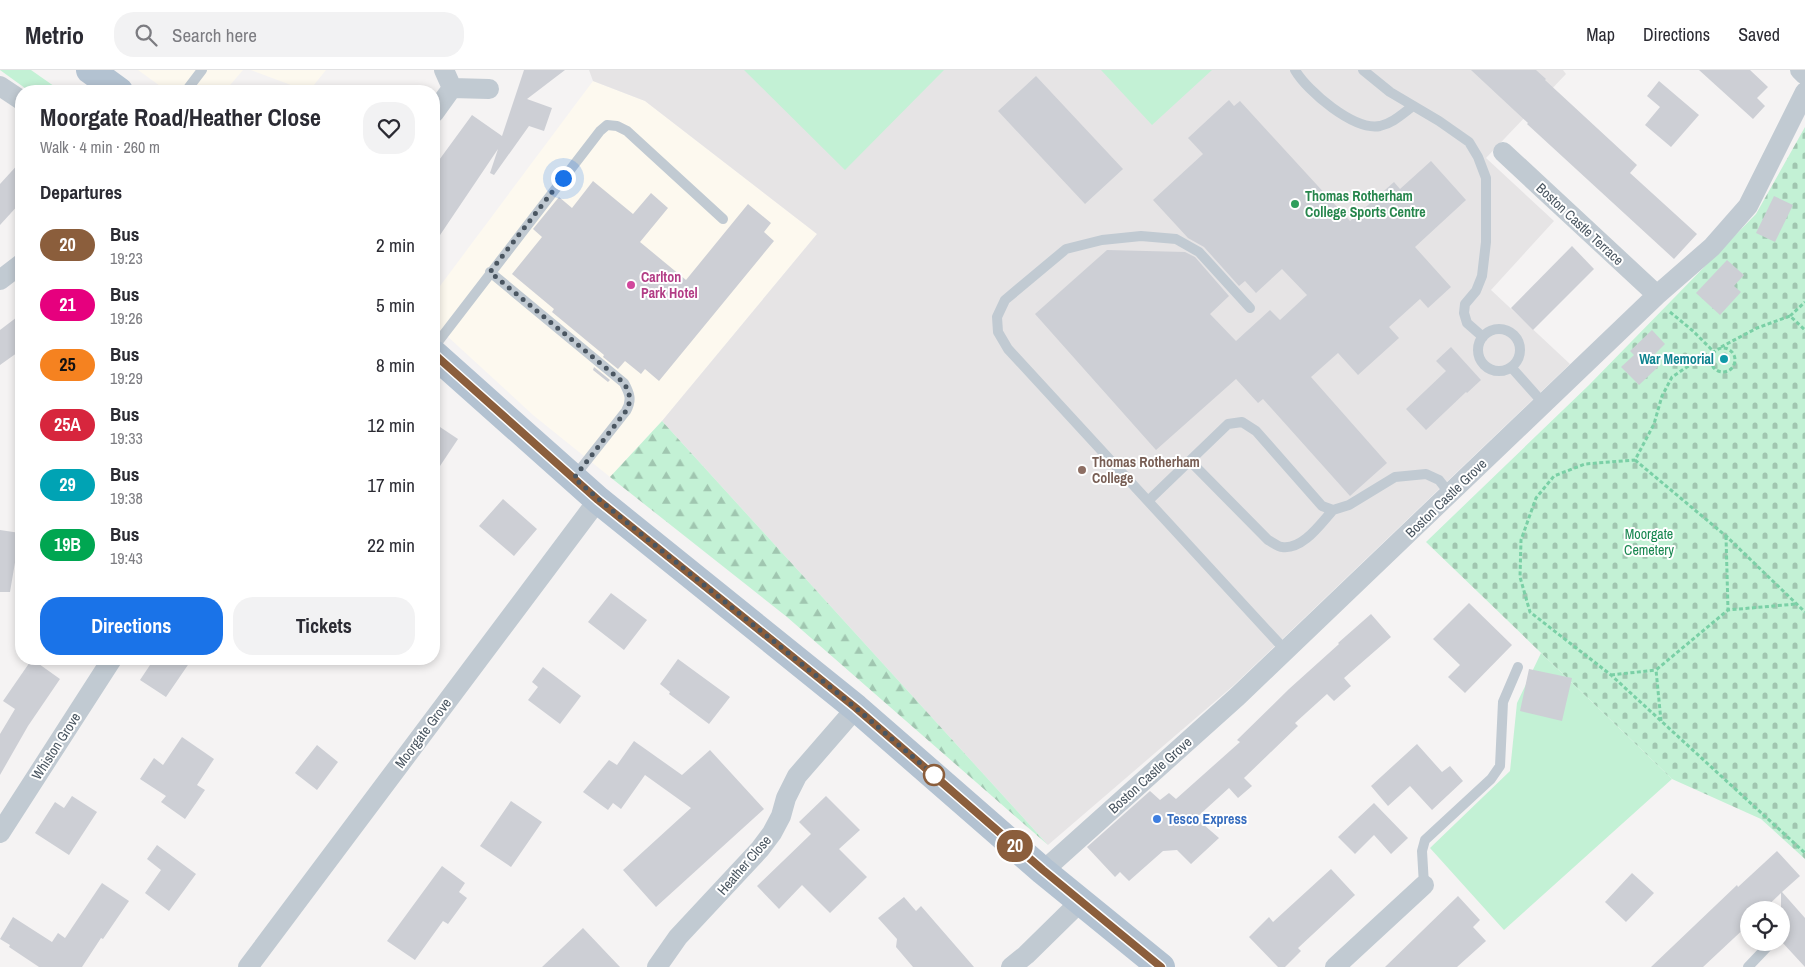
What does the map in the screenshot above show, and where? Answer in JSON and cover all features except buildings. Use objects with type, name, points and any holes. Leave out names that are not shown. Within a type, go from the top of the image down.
[{"type":"main road","points":[[90,70],[111,85]]},
{"type":"main road","points":[[440,359],[598,500],[856,708],[1043,870],[1162,967]]},
{"type":"street","points":[[1800,70],[1805,75]]},
{"type":"street","points":[[440,98],[448,79],[489,89]]},
{"type":"street","points":[[0,86],[15,96]]},
{"type":"street","name":"Boston Castle Grove","points":[[1043,870],[1238,696],[1656,297],[1712,247],[1748,206],[1805,92]]},
{"type":"street","name":"Boston Castle Terrace","points":[[1503,152],[1656,297]]},
{"type":"street","points":[[0,280],[15,269]]},
{"type":"street","name":"Moorgate Grove","points":[[248,967],[598,500]]},
{"type":"street","name":"Whiston Grove","points":[[0,833],[108,665]]},
{"type":"street","name":"Heather Close","points":[[656,967],[678,937],[760,849],[772,833],[781,816],[786,798],[797,776],[856,708]]},
{"type":"street","points":[[1335,967],[1424,885]]},
{"type":"street","points":[[1011,967],[1026,955],[1081,901]]},
{"type":"lane","points":[[191,85],[202,70]]},
{"type":"lane","points":[[1295,70],[1316,95],[1346,117],[1366,126],[1378,126],[1393,122],[1413,106]]},
{"type":"lane","points":[[1363,70],[1390,92],[1439,121],[1468,142],[1478,157],[1486,178],[1486,242],[1482,276],[1476,291],[1465,304],[1464,313],[1468,323],[1483,338]]},
{"type":"lane","points":[[440,339],[600,131],[608,125],[617,126],[627,131],[723,219]]},
{"type":"lane","points":[[1250,308],[1199,252],[1176,238],[1141,236],[1102,240],[1066,248],[1005,300],[997,317],[998,332],[1008,349],[1286,651]]},
{"type":"lane","points":[[490,272],[624,383],[630,393],[631,402],[626,411],[574,478]]},
{"type":"lane","points":[[1501,330],[1514,335],[1518,341],[1520,356],[1511,367],[1499,371],[1492,370],[1482,362],[1478,350],[1483,338],[1488,333],[1501,330]]},
{"type":"lane","points":[[1511,367],[1544,404]]},
{"type":"lane","points":[[1148,501],[1228,424],[1242,422],[1256,431],[1322,506],[1333,510]]},
{"type":"lane","points":[[1190,461],[1268,540],[1282,547],[1295,546],[1308,536],[1333,510],[1349,505],[1395,477],[1426,474],[1439,480],[1450,494]]},
{"type":"lane","points":[[1424,885],[1422,851],[1425,840],[1491,779],[1500,766],[1503,702],[1518,667]]},
{"type":"lane","points":[[1748,967],[1763,951]]},
{"type":"path","points":[[1656,297],[1693,331],[1713,353],[1712,364],[1715,369],[1723,372],[1730,370],[1735,358],[1731,350],[1721,347]]},
{"type":"path","points":[[1635,460],[1654,424],[1662,396],[1672,377],[1721,347],[1757,328],[1790,316],[1805,302]]},
{"type":"path","points":[[1790,316],[1805,330]]},
{"type":"path","points":[[1805,612],[1726,536],[1635,460],[1585,464],[1554,476],[1536,498],[1521,540],[1520,577],[1530,612],[1611,675],[1805,853]]},
{"type":"path","points":[[1726,536],[1728,610]]},
{"type":"path","points":[[1611,675],[1656,670],[1728,610],[1797,604]]},
{"type":"path","points":[[1656,670],[1661,721]]},
{"type":"shaded area","points":[[138,70],[243,70],[230,85],[159,85]]},
{"type":"shaded area","points":[[251,70],[326,70],[314,85],[291,85]]},
{"type":"shaded area","name":"Thomas Rotherham College","points":[[589,70],[1563,70],[1566,74],[1486,158],[1554,221],[1491,290],[1570,364],[1233,686],[1048,845],[662,421],[817,234],[645,101],[593,81]]},
{"type":"shaded area","points":[[593,81],[645,101],[817,234],[662,421],[610,477],[533,415],[440,330],[440,286]]},
{"type":"green space","points":[[0,70],[31,70],[52,85],[21,85]]},
{"type":"green space","points":[[744,70],[944,70],[845,170]]},
{"type":"green space","points":[[1101,70],[1212,70],[1152,125]]},
{"type":"green space","name":"Moorgate Cemetery","points":[[1805,127],[1805,859],[1761,819],[1672,779],[1426,542],[1589,385],[1756,214]]},
{"type":"green space","points":[[662,421],[1048,845],[787,617],[610,477]]},
{"type":"green space","points":[[1541,653],[1672,779],[1504,930],[1430,848],[1510,771],[1517,703]]},
{"type":"bus line","name":"20","points":[[440,359],[598,500],[856,708],[1043,870],[1161,967]]},
{"type":"place","name":"Thomas Rotherham College Sports Centre","points":[[1295,204]]},
{"type":"place","name":"Carlton Park Hotel","points":[[631,285]]},
{"type":"place","name":"War Memorial","points":[[1724,359]]},
{"type":"place","name":"Thomas Rotherham College","points":[[1082,470]]},
{"type":"place","name":"Tesco Express","points":[[1157,819]]},
{"type":"route","points":[[563,178],[490,272],[624,383],[630,393],[631,402],[626,411],[574,478],[598,500],[856,708],[934,775]]}]
